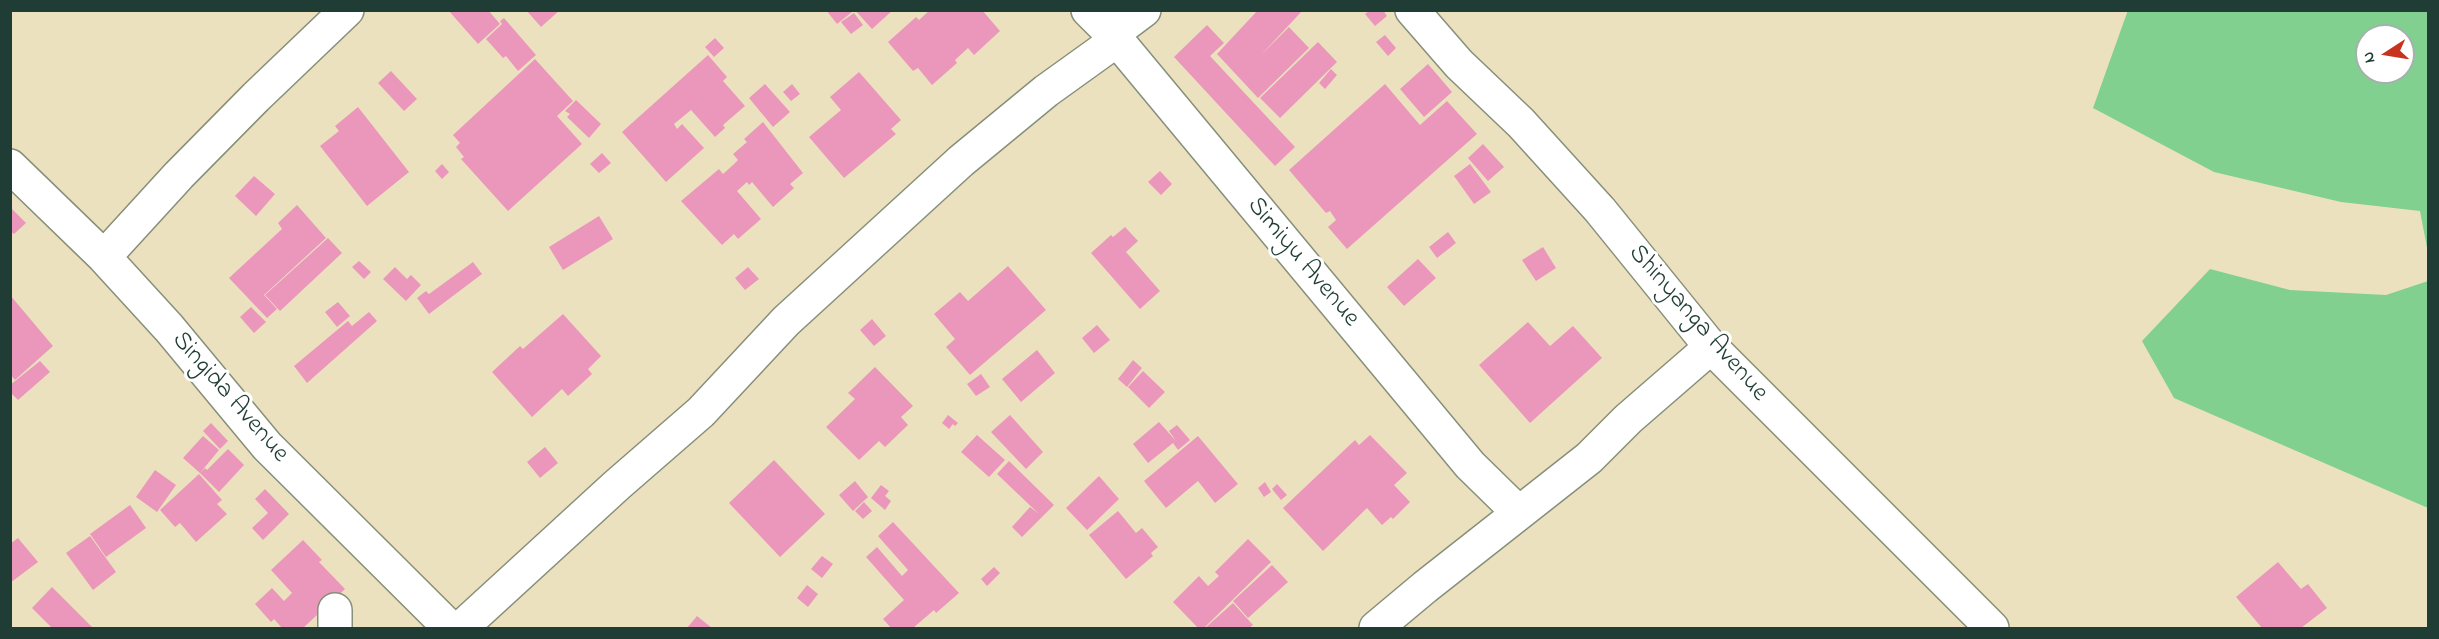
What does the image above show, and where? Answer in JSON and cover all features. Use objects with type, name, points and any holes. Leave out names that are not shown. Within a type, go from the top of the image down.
[{"type":"street","points":[[104,257],[256,97],[347,10]]},
{"type":"street","name":"Simiyu Avenue","points":[[1088,10],[1115,37],[1252,205],[1346,312],[1470,465],[1519,513]]},
{"type":"street","points":[[461,628],[616,484],[701,412],[786,321],[961,161],[1115,37],[1144,10]]},
{"type":"street","name":"Shinyanga Avenue","points":[[1412,10],[1459,64],[1521,123],[1600,210],[1711,347],[1992,628]]},
{"type":"street","name":"Singida Avenue","points":[[10,166],[104,257],[169,328],[267,446],[450,628]]},
{"type":"street","points":[[1376,628],[1589,458],[1628,419],[1711,347]]},
{"type":"green space","points":[[2128,10],[2428,11],[2428,253],[2420,211],[2341,202],[2214,172],[2093,108]]},
{"type":"green space","points":[[2210,269],[2290,290],[2386,295],[2428,281],[2428,508],[2174,398],[2142,341]]},
{"type":"building","points":[[448,10],[488,10],[500,24],[478,44]]},
{"type":"building","points":[[526,10],[560,10],[541,27]]},
{"type":"building","points":[[826,10],[851,10],[852,12],[837,24]]},
{"type":"building","points":[[855,10],[893,10],[872,29]]},
{"type":"building","points":[[930,10],[982,10],[1000,31],[974,55],[968,48],[955,60],[957,63],[932,85],[918,68],[913,71],[888,42],[916,17],[919,20]]},
{"type":"building","points":[[1258,10],[1303,10],[1261,55],[1289,27],[1309,48],[1258,98],[1217,54]]},
{"type":"building","points":[[1370,10],[1383,10],[1387,16],[1375,26],[1365,14]]},
{"type":"building","points":[[854,13],[863,25],[851,34],[841,22]]},
{"type":"building","points":[[504,18],[536,55],[518,71],[506,56],[503,58],[486,39],[502,24],[500,21]]},
{"type":"building","points":[[1207,25],[1224,43],[1210,56],[1295,147],[1275,166],[1174,57]]},
{"type":"building","points":[[1385,35],[1396,48],[1388,56],[1376,42]]},
{"type":"building","points":[[715,38],[724,48],[714,57],[705,47]]},
{"type":"building","points":[[1318,42],[1337,62],[1280,118],[1260,98]]},
{"type":"building","points":[[708,55],[727,77],[723,81],[745,106],[723,125],[725,128],[715,137],[691,110],[674,124],[677,129],[682,124],[704,148],[666,182],[622,132]]},
{"type":"building","points":[[535,59],[573,101],[557,116],[582,144],[508,211],[461,159],[464,157],[456,147],[460,143],[453,135]]},
{"type":"building","points":[[1428,64],[1452,92],[1424,117],[1400,89]]},
{"type":"building","points":[[1331,69],[1337,75],[1325,89],[1319,83]]},
{"type":"building","points":[[391,71],[417,99],[404,111],[378,83]]},
{"type":"building","points":[[859,72],[901,120],[891,129],[896,134],[844,178],[809,137],[841,110],[830,97]]},
{"type":"building","points":[[765,84],[790,112],[773,127],[749,98]]},
{"type":"building","points":[[792,84],[800,94],[791,101],[783,92]]},
{"type":"building","points":[[1385,84],[1420,125],[1447,101],[1477,134],[1347,249],[1328,227],[1336,220],[1330,211],[1326,213],[1289,170]]},
{"type":"building","points":[[576,100],[601,124],[589,138],[567,117],[570,114],[565,111]]},
{"type":"building","points":[[358,107],[409,172],[367,206],[320,146],[339,131],[335,126]]},
{"type":"building","points":[[763,122],[803,173],[790,184],[794,188],[773,207],[752,182],[749,185],[747,182],[737,191],[761,219],[738,239],[734,234],[722,245],[681,201],[719,169],[723,174],[733,165],[738,160],[733,154],[747,142],[744,139]]},
{"type":"building","points":[[1483,144],[1504,167],[1488,181],[1468,158]]},
{"type":"building","points":[[602,153],[611,163],[599,173],[590,164]]},
{"type":"building","points":[[442,164],[449,172],[442,179],[435,171]]},
{"type":"building","points":[[1470,164],[1491,192],[1474,204],[1454,176]]},
{"type":"building","points":[[1160,171],[1172,184],[1161,195],[1148,182]]},
{"type":"building","points":[[254,176],[275,194],[256,216],[235,196]]},
{"type":"building","points":[[297,205],[326,238],[264,295],[277,309],[267,318],[229,278],[282,229],[278,223]]},
{"type":"building","points":[[10,207],[26,223],[14,234],[10,231]]},
{"type":"building","points":[[599,216],[613,239],[563,270],[549,247]]},
{"type":"building","points":[[1125,227],[1138,241],[1126,252],[1160,291],[1140,309],[1091,253],[1111,235],[1113,237]]},
{"type":"building","points":[[1448,232],[1456,243],[1437,258],[1429,247]]},
{"type":"building","points":[[328,238],[342,253],[280,311],[265,295]]},
{"type":"building","points":[[1543,247],[1556,268],[1536,281],[1522,260]]},
{"type":"building","points":[[1418,259],[1436,278],[1404,306],[1387,287]]},
{"type":"building","points":[[359,261],[371,272],[364,279],[352,267]]},
{"type":"building","points":[[473,262],[482,274],[429,314],[417,298],[426,291],[429,294]]},
{"type":"building","points":[[1008,266],[1046,310],[970,375],[946,347],[955,339],[934,314],[960,292],[968,301]]},
{"type":"building","points":[[395,267],[407,279],[411,275],[421,285],[406,301],[383,279]]},
{"type":"building","points":[[748,267],[759,279],[745,290],[735,278]]},
{"type":"building","points":[[10,295],[53,346],[15,380],[10,374]]},
{"type":"building","points":[[338,302],[350,316],[337,327],[325,312]]},
{"type":"building","points":[[251,307],[266,322],[254,333],[240,317]]},
{"type":"building","points":[[369,312],[377,321],[307,383],[294,366],[348,321],[352,326]]},
{"type":"building","points":[[563,314],[601,356],[588,369],[592,374],[568,396],[562,389],[532,417],[492,372],[520,346],[523,349]]},
{"type":"building","points":[[872,319],[886,336],[874,346],[860,330]]},
{"type":"building","points":[[1528,322],[1550,346],[1573,326],[1602,358],[1530,423],[1479,365]]},
{"type":"building","points":[[1097,325],[1110,340],[1094,353],[1082,338]]},
{"type":"building","points":[[1037,350],[1055,373],[1021,402],[1002,379]]},
{"type":"building","points":[[1133,360],[1142,368],[1127,387],[1118,379]]},
{"type":"building","points":[[40,361],[50,372],[18,400],[10,392],[10,385]]},
{"type":"building","points":[[875,367],[913,406],[901,417],[908,425],[885,447],[879,441],[859,460],[826,427],[855,399],[848,393]]},
{"type":"building","points":[[1143,371],[1165,392],[1149,408],[1128,387]]},
{"type":"building","points":[[981,374],[990,387],[976,396],[967,384]]},
{"type":"building","points":[[948,415],[958,423],[955,426],[953,424],[949,429],[942,423]]},
{"type":"building","points":[[1010,415],[1043,452],[1026,469],[991,432]]},
{"type":"building","points":[[1159,422],[1176,441],[1169,431],[1177,425],[1190,440],[1178,450],[1173,443],[1148,463],[1133,444]]},
{"type":"building","points":[[211,423],[228,441],[220,449],[203,431]]},
{"type":"building","points":[[977,435],[1005,460],[989,477],[961,452]]},
{"type":"building","points":[[1370,435],[1407,473],[1394,485],[1410,502],[1393,519],[1391,517],[1382,525],[1367,508],[1323,551],[1283,508],[1355,440],[1359,445]]},
{"type":"building","points":[[203,436],[219,450],[200,473],[183,458]]},
{"type":"building","points":[[1198,436],[1238,484],[1215,503],[1198,481],[1166,508],[1144,481]]},
{"type":"building","points":[[545,447],[558,463],[540,478],[527,462]]},
{"type":"building","points":[[228,449],[244,465],[219,492],[200,473],[205,468],[207,470]]},
{"type":"building","points":[[774,460],[825,514],[780,557],[729,503]]},
{"type":"building","points":[[1009,461],[1054,505],[1022,537],[1012,527],[1030,507],[1039,514],[997,474]]},
{"type":"building","points":[[155,470],[176,485],[157,512],[136,497]]},
{"type":"building","points":[[199,474],[222,500],[217,504],[227,514],[196,542],[180,523],[175,527],[160,510]]},
{"type":"building","points":[[1099,476],[1119,499],[1087,530],[1066,508]]},
{"type":"building","points":[[855,481],[868,497],[853,511],[839,495]]},
{"type":"building","points":[[1265,482],[1271,492],[1264,497],[1258,488]]},
{"type":"building","points":[[1277,484],[1287,495],[1281,500],[1272,489]]},
{"type":"building","points":[[881,485],[889,491],[885,496],[891,501],[885,510],[871,498]]},
{"type":"building","points":[[265,489],[289,514],[263,540],[252,528],[268,513],[255,499]]},
{"type":"building","points":[[864,502],[872,511],[863,519],[855,511]]},
{"type":"building","points":[[130,505],[146,528],[106,557],[90,534]]},
{"type":"building","points":[[1118,511],[1136,533],[1142,528],[1158,547],[1151,553],[1153,556],[1126,579],[1089,535]]},
{"type":"building","points":[[893,522],[959,593],[936,613],[934,610],[913,628],[891,628],[883,619],[904,600],[866,557],[877,547],[902,576],[908,570],[878,536]]},
{"type":"building","points":[[90,536],[116,572],[93,590],[66,553]]},
{"type":"building","points":[[18,538],[38,562],[10,583],[10,544]]},
{"type":"building","points":[[1248,539],[1271,562],[1204,628],[1198,628],[1173,602],[1199,576],[1208,586],[1219,576],[1215,572]]},
{"type":"building","points":[[303,540],[322,560],[319,562],[345,589],[303,628],[282,628],[274,619],[271,622],[255,604],[272,588],[284,601],[292,593],[271,570]]},
{"type":"building","points":[[822,556],[833,564],[822,578],[811,569]]},
{"type":"building","points":[[2278,562],[2301,589],[2308,584],[2327,608],[2301,628],[2262,628],[2236,597]]},
{"type":"building","points":[[1272,565],[1288,582],[1248,618],[1233,601]]},
{"type":"building","points":[[994,567],[1000,573],[987,586],[981,579]]},
{"type":"building","points":[[807,585],[818,594],[808,607],[797,598]]},
{"type":"building","points":[[52,587],[93,628],[52,628],[32,608]]},
{"type":"building","points":[[1233,603],[1253,625],[1249,628],[1205,628]]},
{"type":"building","points":[[697,616],[712,628],[687,628]]}]
